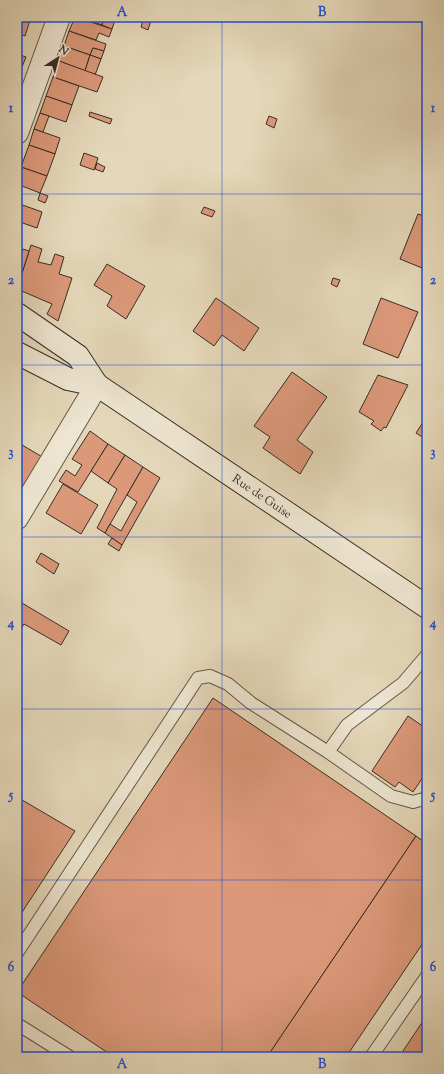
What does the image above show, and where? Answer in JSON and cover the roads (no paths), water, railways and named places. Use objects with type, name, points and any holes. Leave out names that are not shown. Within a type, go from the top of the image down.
[{"type":"main road","points":[[17,133],[58,17]]},
{"type":"main road","name":"Rue de Guise","points":[[17,314],[78,356],[97,385]]},
{"type":"main road","name":"Rue de Guise","points":[[17,353],[68,379],[97,385],[427,608]]},
{"type":"main road","points":[[17,518],[97,385]]},
{"type":"lane","points":[[328,752],[347,726],[403,683],[427,655]]},
{"type":"lane","points":[[17,953],[198,678],[210,676],[228,684],[251,703],[328,752],[391,796],[413,802],[427,798]]},
{"type":"lane","points":[[371,1057],[427,976]]},
{"type":"lane","points":[[17,1024],[70,1057]]}]
